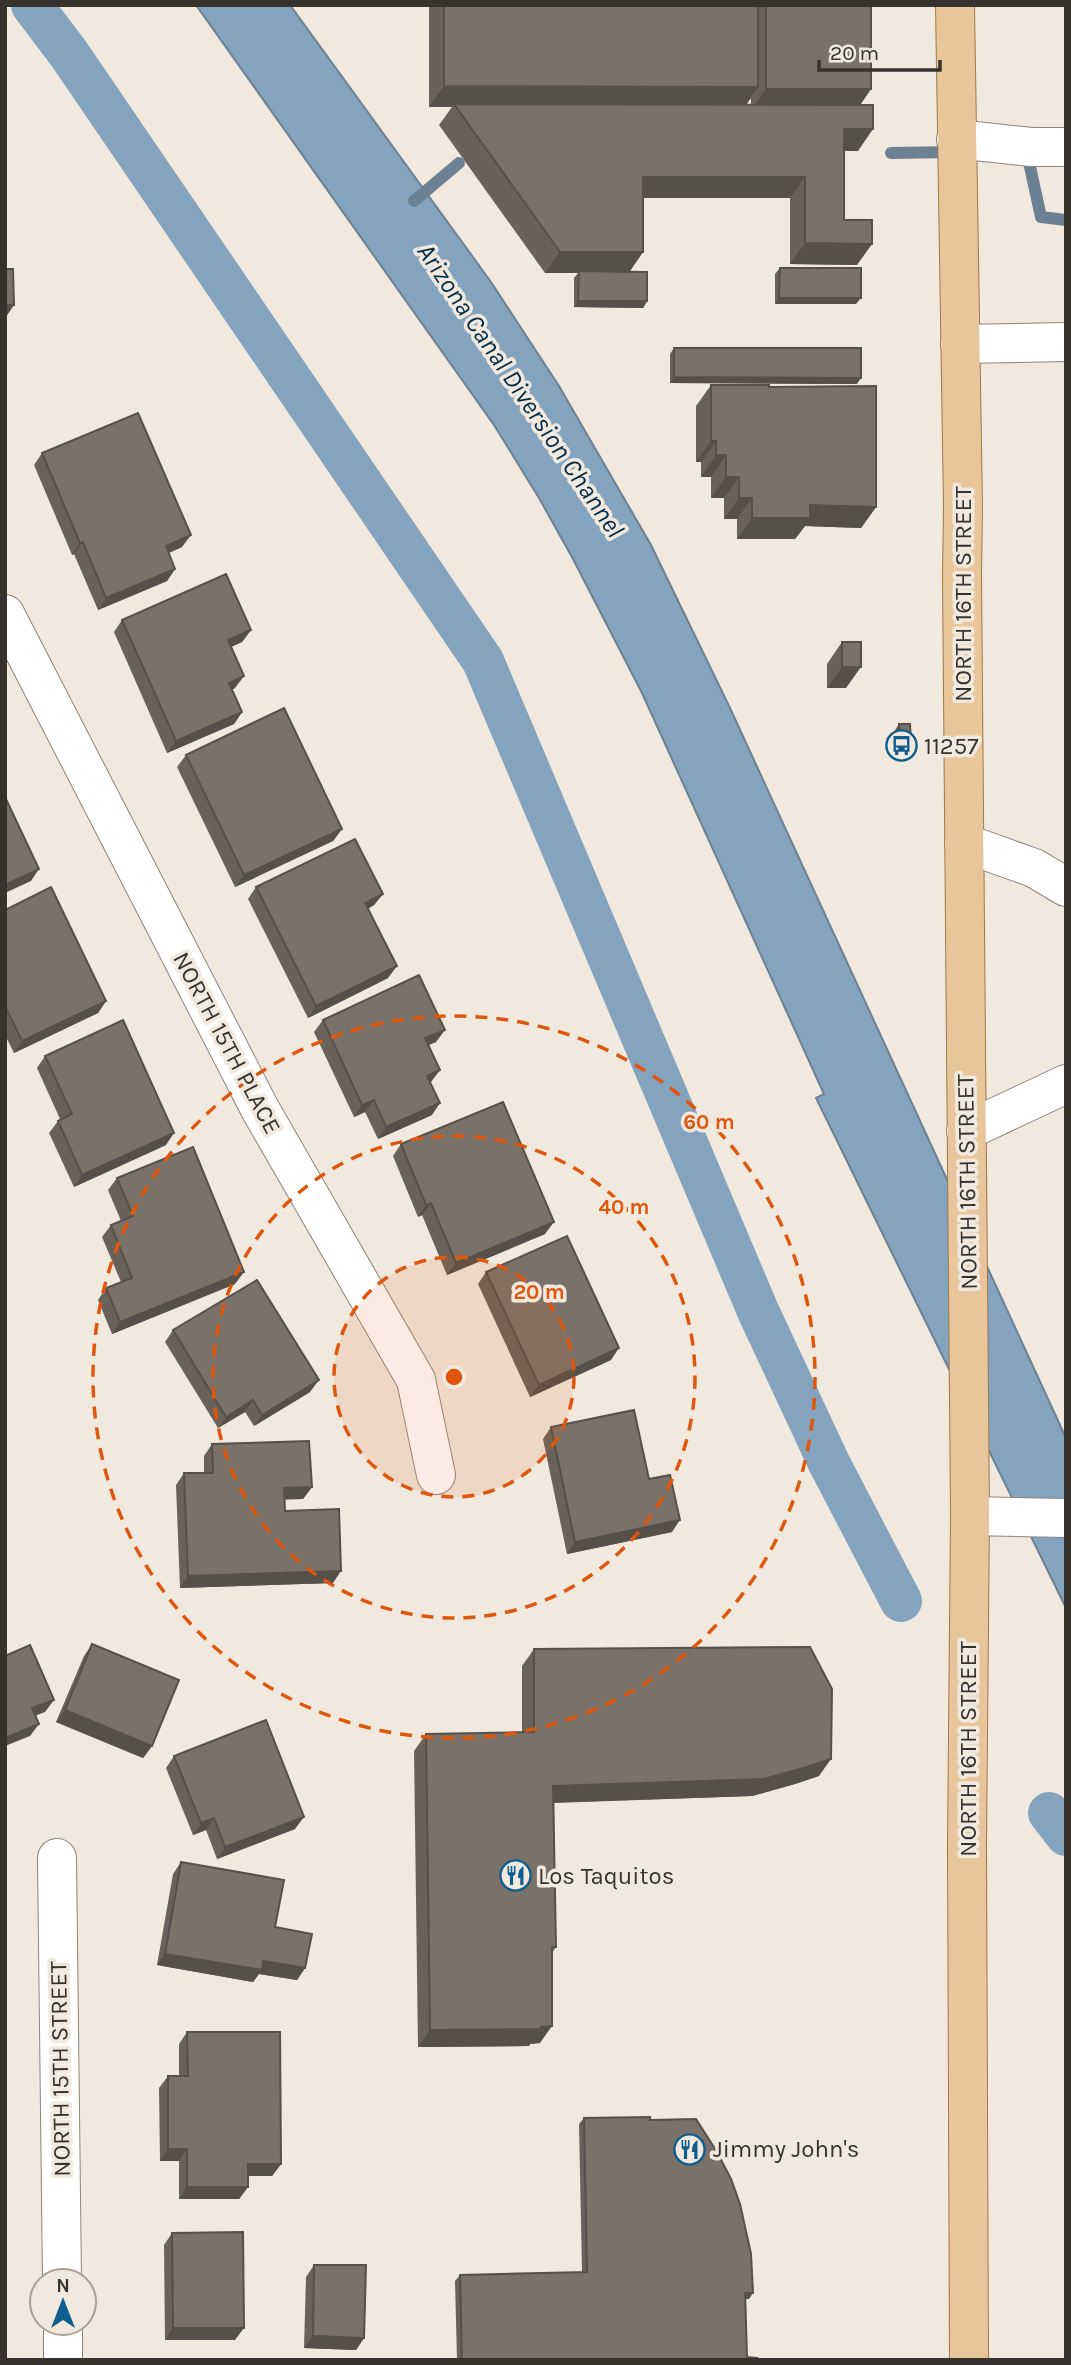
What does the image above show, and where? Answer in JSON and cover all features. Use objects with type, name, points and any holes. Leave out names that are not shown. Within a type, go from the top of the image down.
[{"type":"main road","name":"NORTH 16TH STREET","points":[[955,5],[963,507],[961,575],[970,1516],[967,1845],[969,2360]]},
{"type":"street","points":[[957,139],[1031,147],[1066,147]]},
{"type":"street","points":[[960,344],[1066,342]]},
{"type":"street","name":"NORTH 15TH PLACE","points":[[5,614],[260,1109],[416,1380],[436,1475]]},
{"type":"street","points":[[964,843],[1034,868],[1066,887]]},
{"type":"street","points":[[966,1130],[1066,1084]]},
{"type":"street","points":[[970,1516],[1066,1518]]},
{"type":"street","name":"NORTH 15TH STREET","points":[[57,1858],[62,2267]]},
{"type":"street","points":[[63,2337],[63,2360]]},
{"type":"water","name":"Arizona Canal Diversion Channel","points":[[196,5],[290,5],[491,282],[559,386],[651,545],[730,708],[1066,1438],[1066,1608],[816,1098],[824,1094],[642,693],[573,559],[494,425]]},
{"type":"building","points":[[444,5],[758,5],[758,87],[444,86]]},
{"type":"building","points":[[766,5],[871,5],[871,89],[766,89]]},
{"type":"building","points":[[454,104],[873,105],[873,129],[844,129],[844,220],[872,220],[872,244],[805,243],[805,177],[643,177],[643,252],[560,252]]},
{"type":"building","points":[[780,268],[861,268],[861,298],[779,298]]},
{"type":"building","points":[[5,269],[13,269],[14,305],[5,305]]},
{"type":"building","points":[[579,271],[647,272],[647,301],[578,301]]},
{"type":"building","points":[[674,348],[861,348],[861,378],[674,377]]},
{"type":"building","points":[[711,385],[876,386],[876,507],[810,505],[810,518],[752,518],[752,498],[739,498],[739,477],[726,477],[726,455],[716,455],[716,441],[711,441]]},
{"type":"building","points":[[138,413],[191,535],[166,546],[175,569],[106,598],[42,453]]},
{"type":"building","points":[[226,574],[251,630],[228,640],[244,676],[229,683],[242,712],[176,741],[122,620]]},
{"type":"building","points":[[842,642],[861,642],[861,667],[842,667]]},
{"type":"building","points":[[284,708],[342,829],[244,875],[186,755]]},
{"type":"building","points":[[899,724],[910,724],[911,740],[900,748]]},
{"type":"building","points":[[5,797],[39,869],[5,885]]},
{"type":"building","points":[[355,839],[383,894],[365,903],[397,966],[316,1006],[256,887]]},
{"type":"building","points":[[51,887],[106,1001],[22,1041],[5,1006],[5,910]]},
{"type":"building","points":[[419,975],[445,1030],[425,1038],[440,1070],[427,1076],[440,1103],[386,1127],[374,1100],[362,1105],[323,1020]]},
{"type":"building","points":[[123,1020],[174,1133],[82,1175],[58,1121],[72,1114],[45,1056]]},
{"type":"building","points":[[503,1102],[554,1222],[456,1263],[431,1203],[426,1205],[401,1144]]},
{"type":"building","points":[[193,1147],[244,1272],[120,1322],[106,1288],[132,1278],[111,1225],[133,1216],[117,1178]]},
{"type":"building","points":[[567,1236],[619,1348],[539,1385],[486,1272]]},
{"type":"building","points":[[257,1280],[319,1380],[262,1415],[253,1400],[226,1417],[173,1330]]},
{"type":"building","points":[[634,1410],[649,1479],[670,1475],[680,1520],[575,1542],[551,1427]]},
{"type":"building","points":[[309,1441],[312,1487],[284,1488],[285,1511],[339,1509],[341,1571],[188,1576],[184,1473],[213,1473],[212,1444]]},
{"type":"building","points":[[92,1644],[179,1680],[152,1746],[65,1710]]},
{"type":"building","points":[[30,1645],[54,1700],[32,1708],[39,1724],[5,1738],[5,1656]]},
{"type":"building","points":[[810,1647],[832,1689],[831,1759],[764,1779],[553,1786],[556,1947],[552,1947],[552,2026],[541,2029],[430,2030],[426,1734],[534,1732],[534,1649]]},
{"type":"building","points":[[266,1720],[304,1817],[225,1847],[214,1818],[201,1823],[174,1756]]},
{"type":"building","points":[[181,1862],[284,1880],[275,1927],[312,1934],[305,1968],[263,1961],[262,1970],[165,1954]]},
{"type":"building","points":[[187,2032],[280,2032],[281,2164],[248,2164],[248,2187],[187,2187],[187,2149],[168,2149],[168,2076],[188,2076]]},
{"type":"building","points":[[650,2117],[650,2120],[696,2119],[731,2179],[740,2204],[751,2254],[753,2293],[745,2293],[747,2357],[761,2360],[462,2360],[460,2275],[587,2272],[584,2118]]},
{"type":"building","points":[[243,2232],[244,2328],[173,2328],[172,2233]]},
{"type":"building","points":[[314,2265],[366,2265],[364,2338],[313,2336]]},
{"type":"waterway","points":[[32,5],[69,54],[483,661],[758,1311],[829,1463],[901,1601]]},
{"type":"waterway","points":[[891,153],[954,152]]},
{"type":"waterway","points":[[1027,153],[1041,217],[1066,220]]},
{"type":"waterway","points":[[414,201],[459,163]]},
{"type":"waterway","points":[[1049,1813],[1066,1835]]},
{"type":"place","name":"11257","points":[[901,746]]},
{"type":"place","name":"Los Taquitos","points":[[515,1876]]},
{"type":"place","name":"Jimmy John's","points":[[690,2149]]}]
